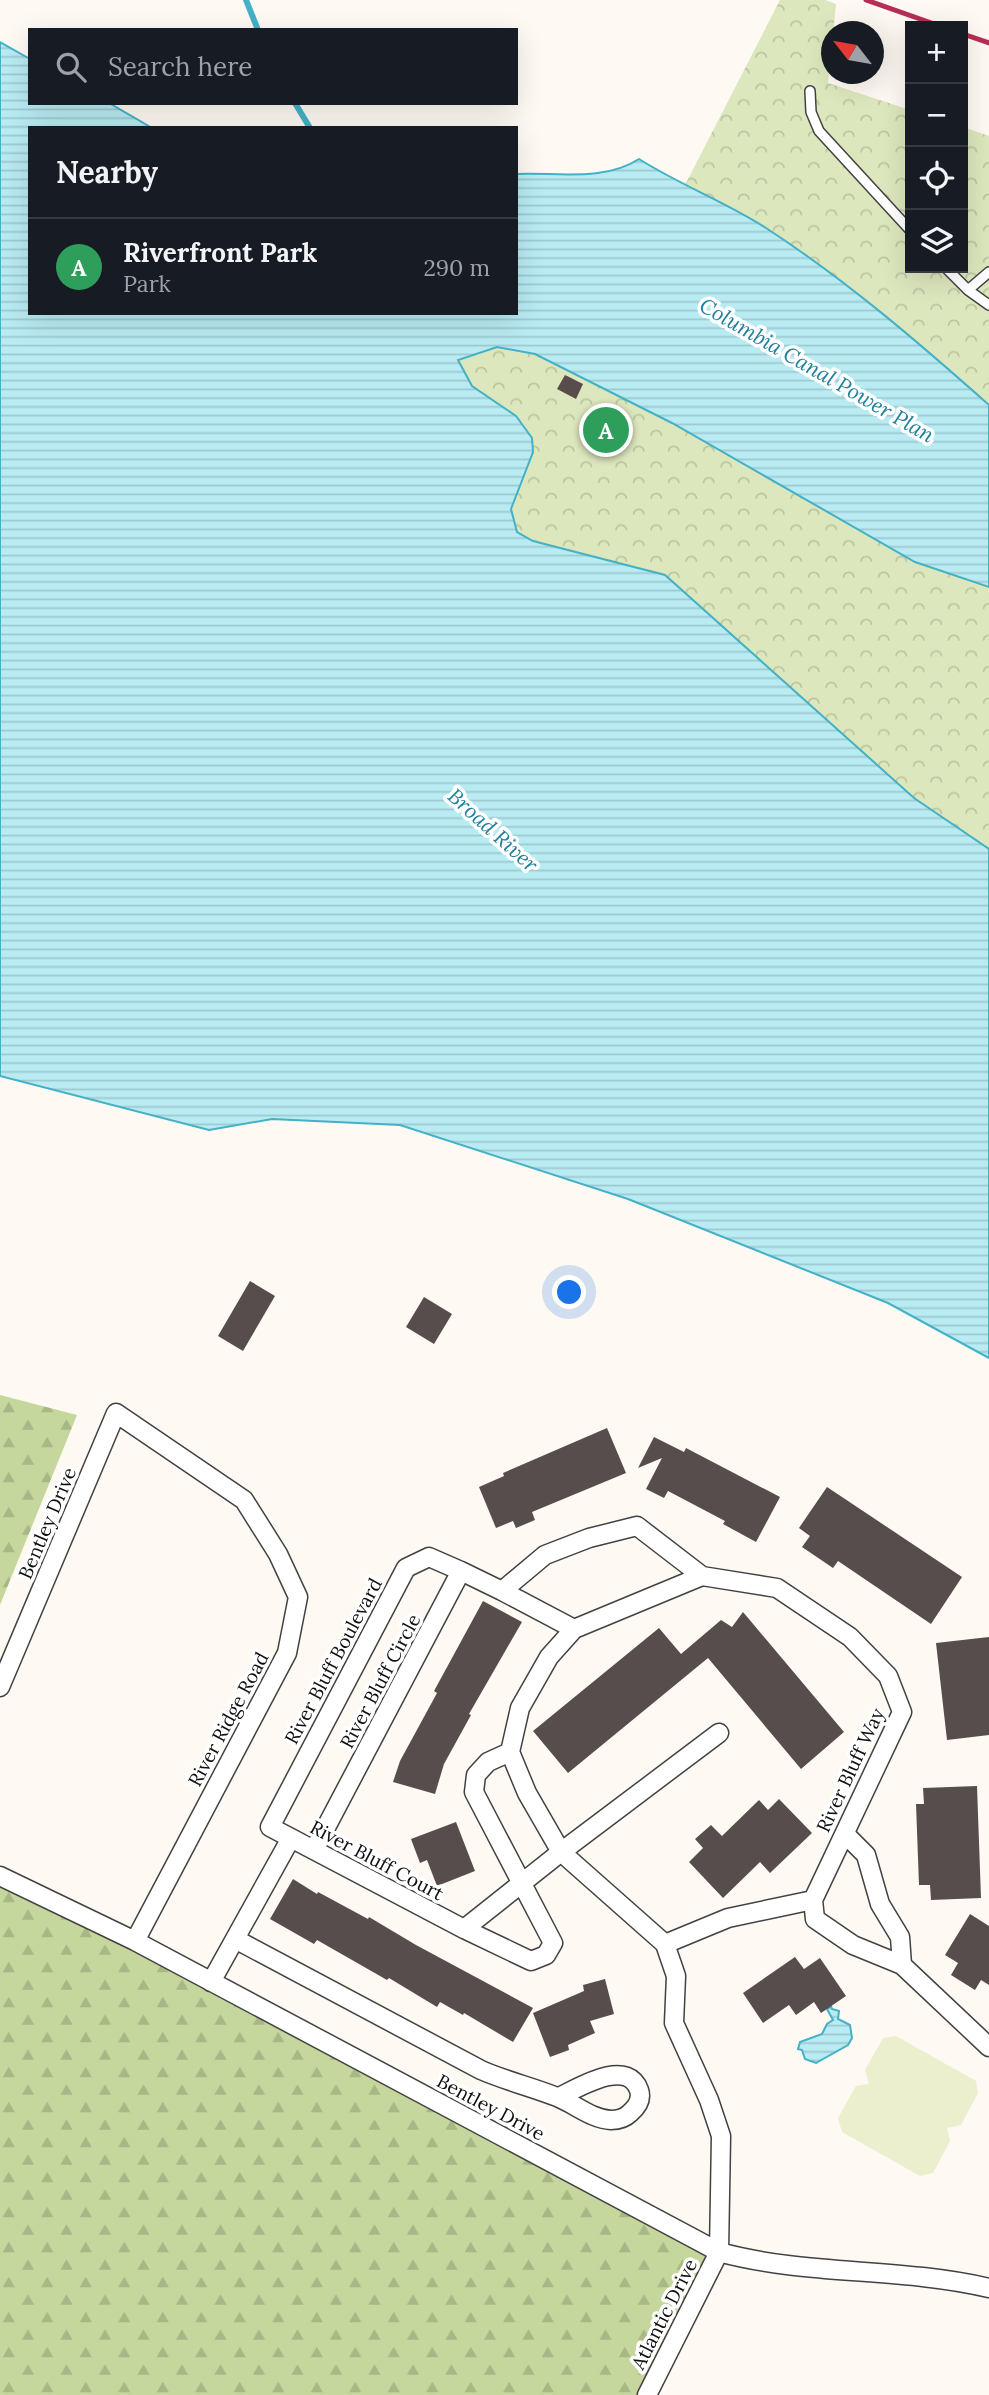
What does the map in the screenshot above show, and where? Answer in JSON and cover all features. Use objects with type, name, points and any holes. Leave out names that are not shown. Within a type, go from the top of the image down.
[{"type":"street","name":"Bentley Drive","points":[[0,1687],[116,1413]]},
{"type":"street","name":"River Ridge Road","points":[[116,1413],[244,1500],[278,1554],[298,1597],[287,1653],[135,1941]]},
{"type":"street","name":"River Bluff Way","points":[[502,1591],[545,1555],[589,1538],[637,1526],[702,1576],[777,1588],[850,1637],[888,1676],[902,1712],[813,1900]]},
{"type":"street","name":"River Bluff Boulevard","points":[[270,1827],[406,1568],[429,1557],[461,1572]]},
{"type":"street","points":[[461,1572],[574,1629]]},
{"type":"street","name":"River Bluff Circle","points":[[314,1850],[461,1572]]},
{"type":"street","points":[[702,1576],[574,1629],[549,1657],[520,1708],[510,1752],[527,1793],[561,1852],[665,1944],[676,1976],[674,2022],[709,2100],[721,2136],[719,2252]]},
{"type":"street","points":[[464,1929],[719,1733]]},
{"type":"street","name":"River Bluff Court","points":[[270,1827],[464,1929],[531,1961],[546,1955],[553,1943],[474,1792],[475,1775],[488,1762],[510,1752]]},
{"type":"street","points":[[845,1834],[866,1855],[880,1904],[900,1937],[902,1965]]},
{"type":"street","points":[[211,1982],[291,1838]]},
{"type":"street","name":"Bentley Drive","points":[[0,1876],[135,1941],[719,2252],[754,2262],[954,2280],[989,2288]]},
{"type":"street","points":[[665,1944],[728,1918],[813,1900],[815,1919],[853,1945],[902,1965],[989,2047]]},
{"type":"street","points":[[235,1939],[481,2070],[512,2084],[559,2097]]},
{"type":"street","name":"Atlantic Drive","points":[[647,2395],[719,2252]]},
{"type":"lane","points":[[810,91],[811,112],[819,131],[905,225]]},
{"type":"lane","points":[[968,289],[989,272]]},
{"type":"lane","points":[[951,273],[989,305]]},
{"type":"green space","points":[[780,0],[825,0],[836,4],[834,21],[821,21],[821,84],[831,84],[905,108],[905,273],[968,273],[968,129],[989,136],[989,405],[921,345],[824,268],[764,227],[702,193],[672,423],[915,562],[989,587],[989,849],[517,532],[511,509],[533,452],[516,416],[472,386],[458,360],[497,347],[535,354],[588,380]]},
{"type":"green space","points":[[0,1395],[77,1415],[0,1605]]},
{"type":"green space","points":[[0,1876],[719,2252],[647,2395],[0,2395]]},
{"type":"green space","points":[[896,2036],[976,2081],[978,2093],[961,2125],[947,2128],[950,2141],[933,2173],[920,2176],[842,2132],[838,2118],[856,2086],[869,2084],[865,2070],[883,2038]]},
{"type":"water","points":[[0,42],[28,58],[28,105],[112,105],[149,126],[28,126],[28,315],[518,315],[518,174],[595,173],[611,171],[639,159],[751,219],[796,248],[881,312],[989,405],[989,587],[915,562],[672,423],[535,354],[497,347],[458,360],[472,386],[516,416],[532,438],[533,452],[511,509],[517,532],[533,541],[665,575],[914,798],[989,849],[989,1358],[888,1303],[628,1199],[400,1125],[272,1119],[209,1130],[0,1076]]},
{"type":"water","points":[[831,2006],[839,2011],[838,2019],[850,2025],[852,2038],[848,2045],[816,2063],[805,2059],[802,2050],[798,2049],[800,2042],[822,2034],[827,2024],[833,2020],[827,2009]]},
{"type":"building","points":[[565,375],[583,384],[576,399],[557,389]]},
{"type":"building","points":[[250,1281],[275,1296],[243,1351],[218,1336]]},
{"type":"building","points":[[424,1297],[452,1314],[434,1344],[406,1327]]},
{"type":"building","points":[[607,1428],[626,1473],[532,1512],[535,1520],[516,1528],[513,1521],[496,1528],[479,1487],[504,1476],[503,1473]]},
{"type":"building","points":[[654,1437],[684,1452],[686,1448],[780,1497],[756,1542],[723,1524],[725,1521],[668,1491],[664,1498],[646,1489],[662,1458],[638,1468]]},
{"type":"building","points":[[827,1487],[962,1577],[931,1624],[838,1561],[833,1568],[802,1547],[810,1536],[799,1528]]},
{"type":"building","points":[[483,1601],[522,1622],[469,1714],[471,1715],[444,1764],[435,1794],[393,1782],[400,1761],[437,1693],[434,1691]]},
{"type":"building","points":[[743,1612],[844,1732],[801,1769],[708,1658],[568,1773],[533,1731],[659,1628],[681,1654],[721,1620],[732,1627]]},
{"type":"building","points":[[989,1637],[989,1735],[947,1740],[936,1643]]},
{"type":"building","points":[[977,1786],[981,1898],[931,1900],[930,1885],[919,1885],[916,1804],[924,1804],[923,1788]]},
{"type":"building","points":[[779,1799],[812,1833],[770,1873],[760,1862],[723,1898],[689,1862],[703,1848],[695,1839],[711,1825],[722,1836],[759,1800],[768,1810]]},
{"type":"building","points":[[456,1822],[475,1871],[437,1886],[427,1860],[420,1863],[411,1839]]},
{"type":"building","points":[[293,1879],[317,1894],[318,1892],[368,1919],[369,1917],[533,2008],[513,2042],[464,2013],[463,2015],[440,2002],[437,2007],[317,1940],[314,1944],[270,1919]]},
{"type":"building","points":[[970,1914],[989,1926],[989,1985],[981,1980],[975,1990],[951,1975],[958,1963],[945,1955]]},
{"type":"building","points":[[795,1957],[804,1969],[820,1958],[846,1996],[821,2013],[814,2002],[796,2015],[789,2005],[763,2023],[743,1993]]},
{"type":"building","points":[[605,1979],[614,2014],[590,2021],[595,2033],[568,2045],[569,2050],[550,2057],[533,2013],[584,1991],[583,1985]]},
{"type":"waterway","points":[[246,0],[257,28]]},
{"type":"waterway","points":[[296,105],[309,126]]},
{"type":"railway","points":[[866,0],[926,21]]},
{"type":"railway","points":[[968,36],[989,43]]},
{"type":"place","name":"Riverfront Park","points":[[606,430]]},
{"type":"water label","name":"Columbia Canal Power Plan","points":[[817,370]]},
{"type":"water label","name":"Broad River","points":[[493,830]]}]
